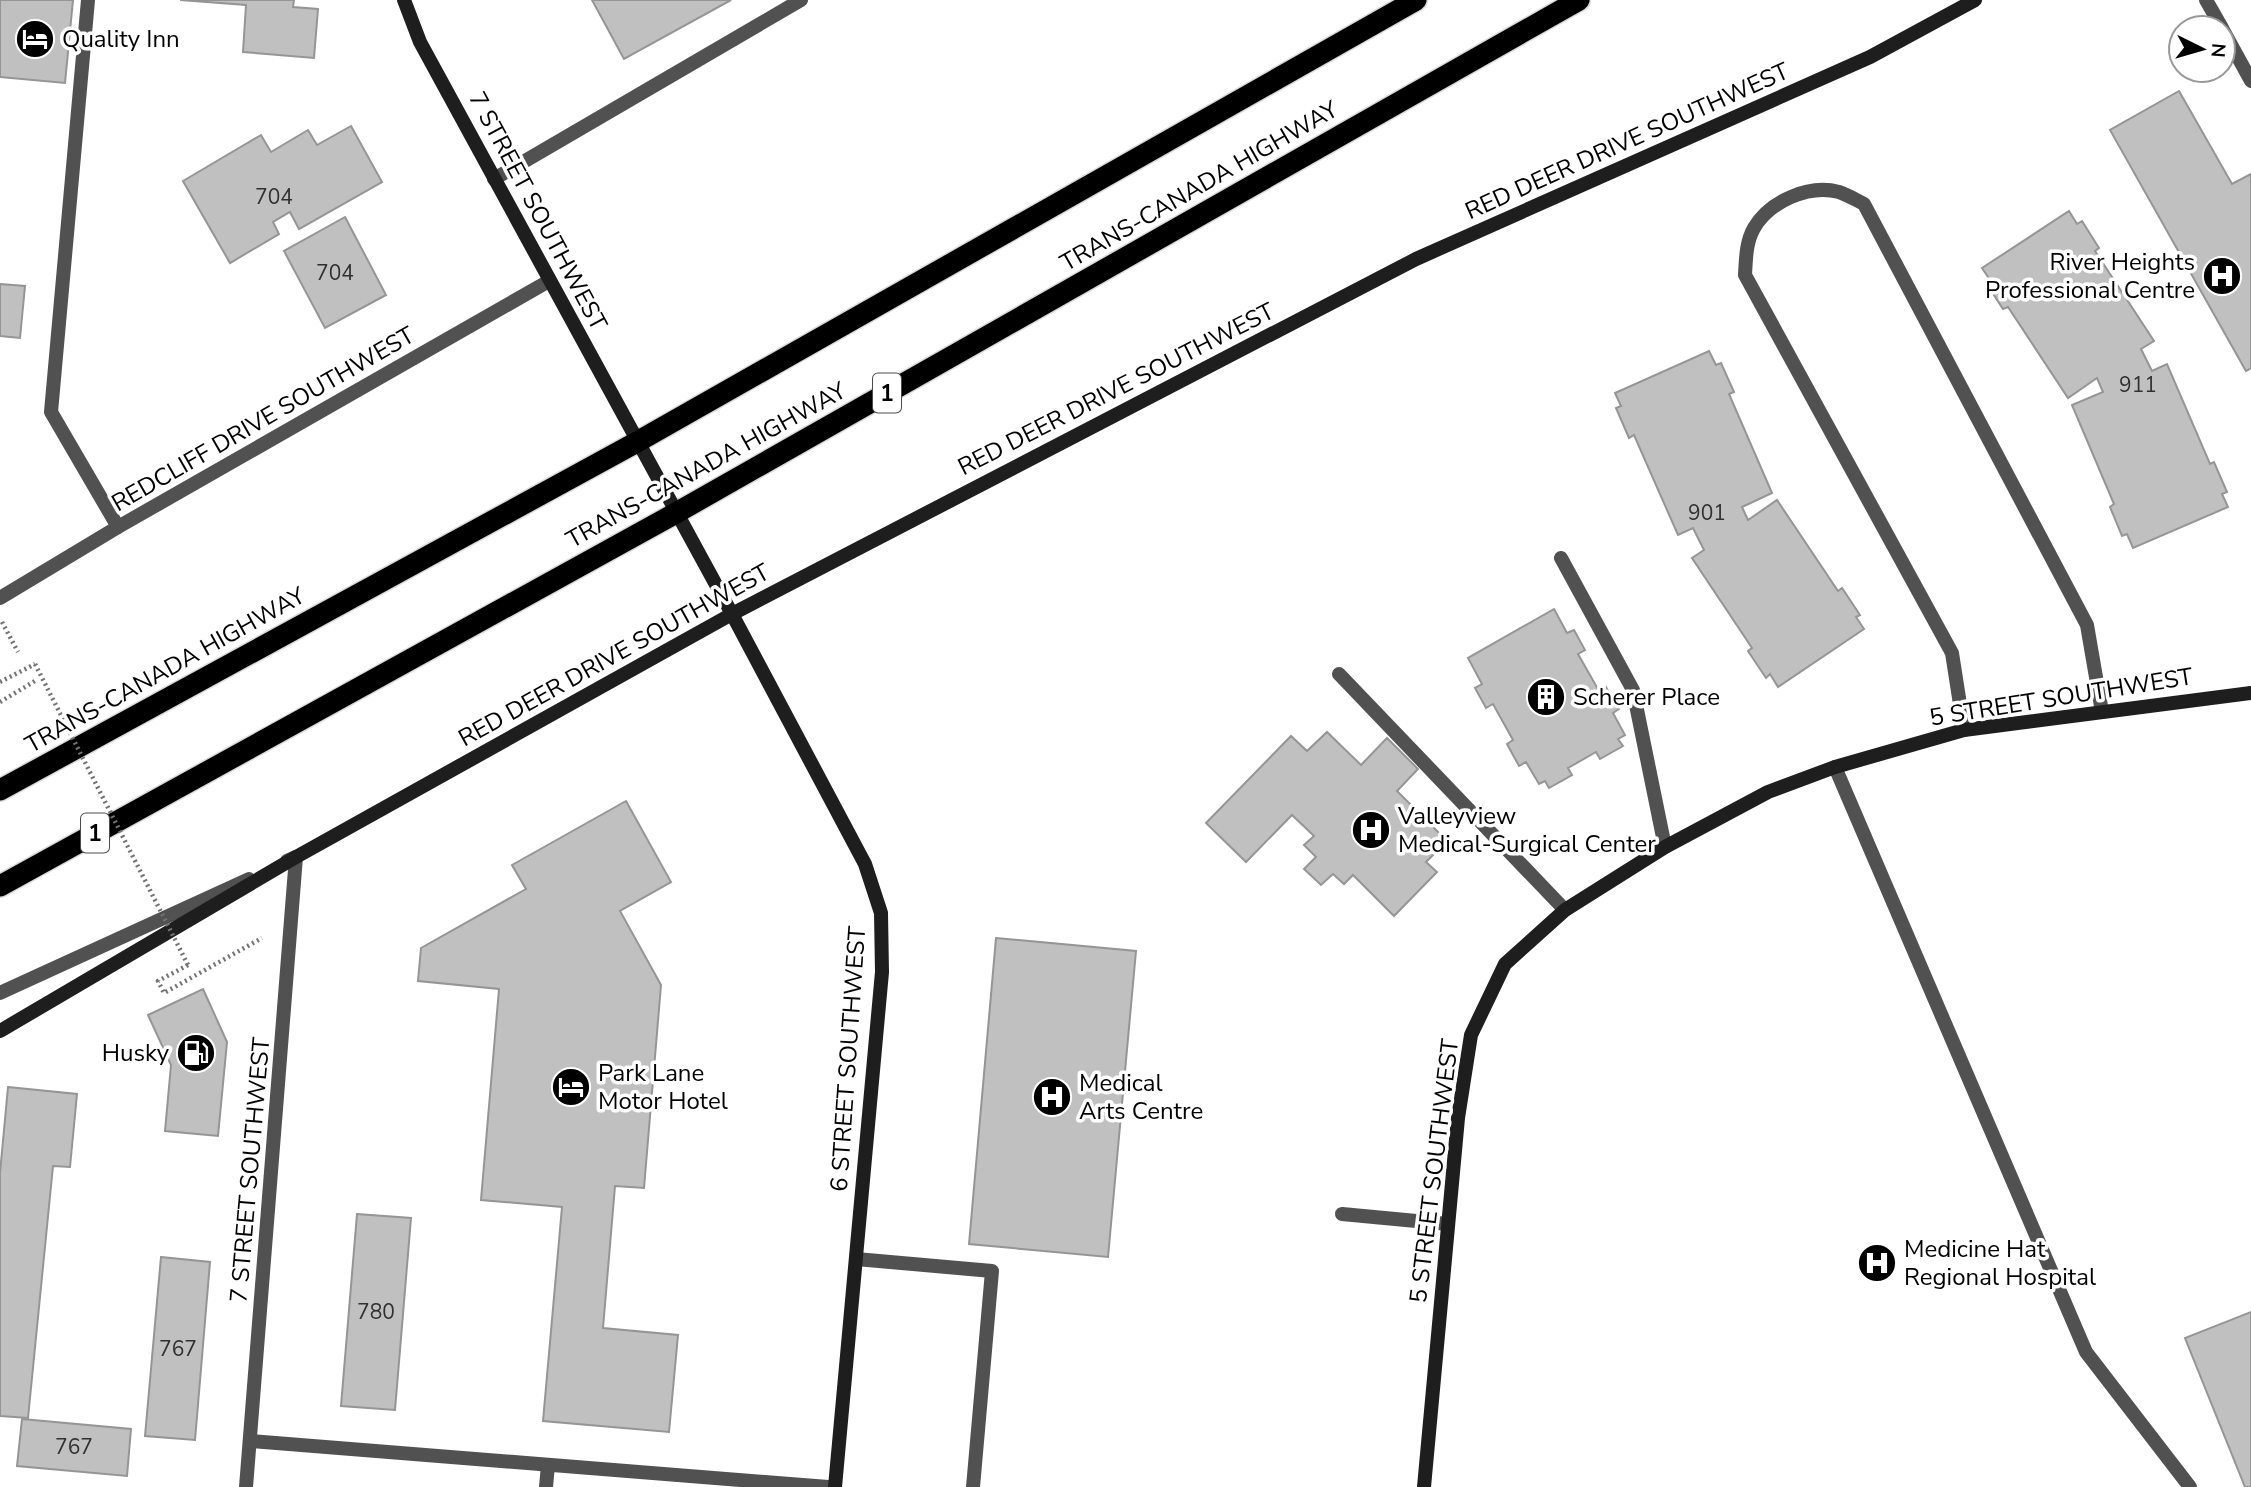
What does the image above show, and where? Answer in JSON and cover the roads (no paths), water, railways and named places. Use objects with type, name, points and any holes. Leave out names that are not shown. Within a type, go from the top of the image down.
[{"type":"highway","name":"TRANS-CANADA HIGHWAY","points":[[0,790],[637,442],[1416,0]]},
{"type":"highway","name":"TRANS-CANADA HIGHWAY","points":[[0,886],[676,513],[1579,0]]},
{"type":"street","points":[[88,0],[51,412],[118,527]]},
{"type":"street","name":"7 STREET SOUTHWEST","points":[[404,0],[421,42],[637,442]]},
{"type":"street","points":[[494,179],[801,0]]},
{"type":"street","name":"RED DEER DRIVE SOUTHWEST","points":[[0,1031],[296,857],[732,614],[1416,259],[1870,57],[1975,0]]},
{"type":"street","points":[[2237,56],[2251,82]]},
{"type":"street","points":[[1964,730],[1952,653],[1745,275],[1746,247],[1755,226],[1770,209],[1795,195],[1818,191],[1839,192],[1864,204],[2087,625],[2102,712]]},
{"type":"street","name":"REDCLIFF DRIVE SOUTHWEST","points":[[0,598],[118,527],[550,281]]},
{"type":"street","name":"6 STREET SOUTHWEST","points":[[637,442],[865,863],[881,913],[882,972],[835,1487]]},
{"type":"street","points":[[1561,558],[1633,690],[1665,847]]},
{"type":"street","points":[[1339,674],[1565,910]]},
{"type":"street","name":"5 STREET SOUTHWEST","points":[[1424,1487],[1458,1118],[1471,1035],[1505,964],[1565,910],[1665,847],[1768,792],[1835,767],[1964,730],[2251,692]]},
{"type":"street","points":[[1835,767],[2086,1352],[2190,1487]]},
{"type":"street","name":"7 STREET SOUTHWEST","points":[[246,1487],[296,857]]},
{"type":"street","name":"RED DEER DRIVE SOUTHWEST","points":[[0,993],[296,857]]},
{"type":"street","points":[[1342,1214],[1448,1224]]},
{"type":"street","points":[[856,1259],[992,1271],[973,1487]]},
{"type":"street","points":[[251,1441],[828,1487]]},
{"type":"street","points":[[546,1487],[548,1465]]},
{"type":"place","name":"Quality Inn","points":[[35,39]]},
{"type":"place","name":"River Heights Professional Centre","points":[[2222,276]]},
{"type":"place","name":"Scherer Place","points":[[1546,697]]},
{"type":"place","name":"Valleyview Medical-Surgical Center","points":[[1371,830]]},
{"type":"place","name":"Husky","points":[[196,1053]]},
{"type":"place","name":"Park Lane Motor Hotel","points":[[571,1087]]},
{"type":"place","name":"Medical Arts Centre","points":[[1052,1097]]},
{"type":"place","name":"Medicine Hat Regional Hospital","points":[[1877,1263]]}]
